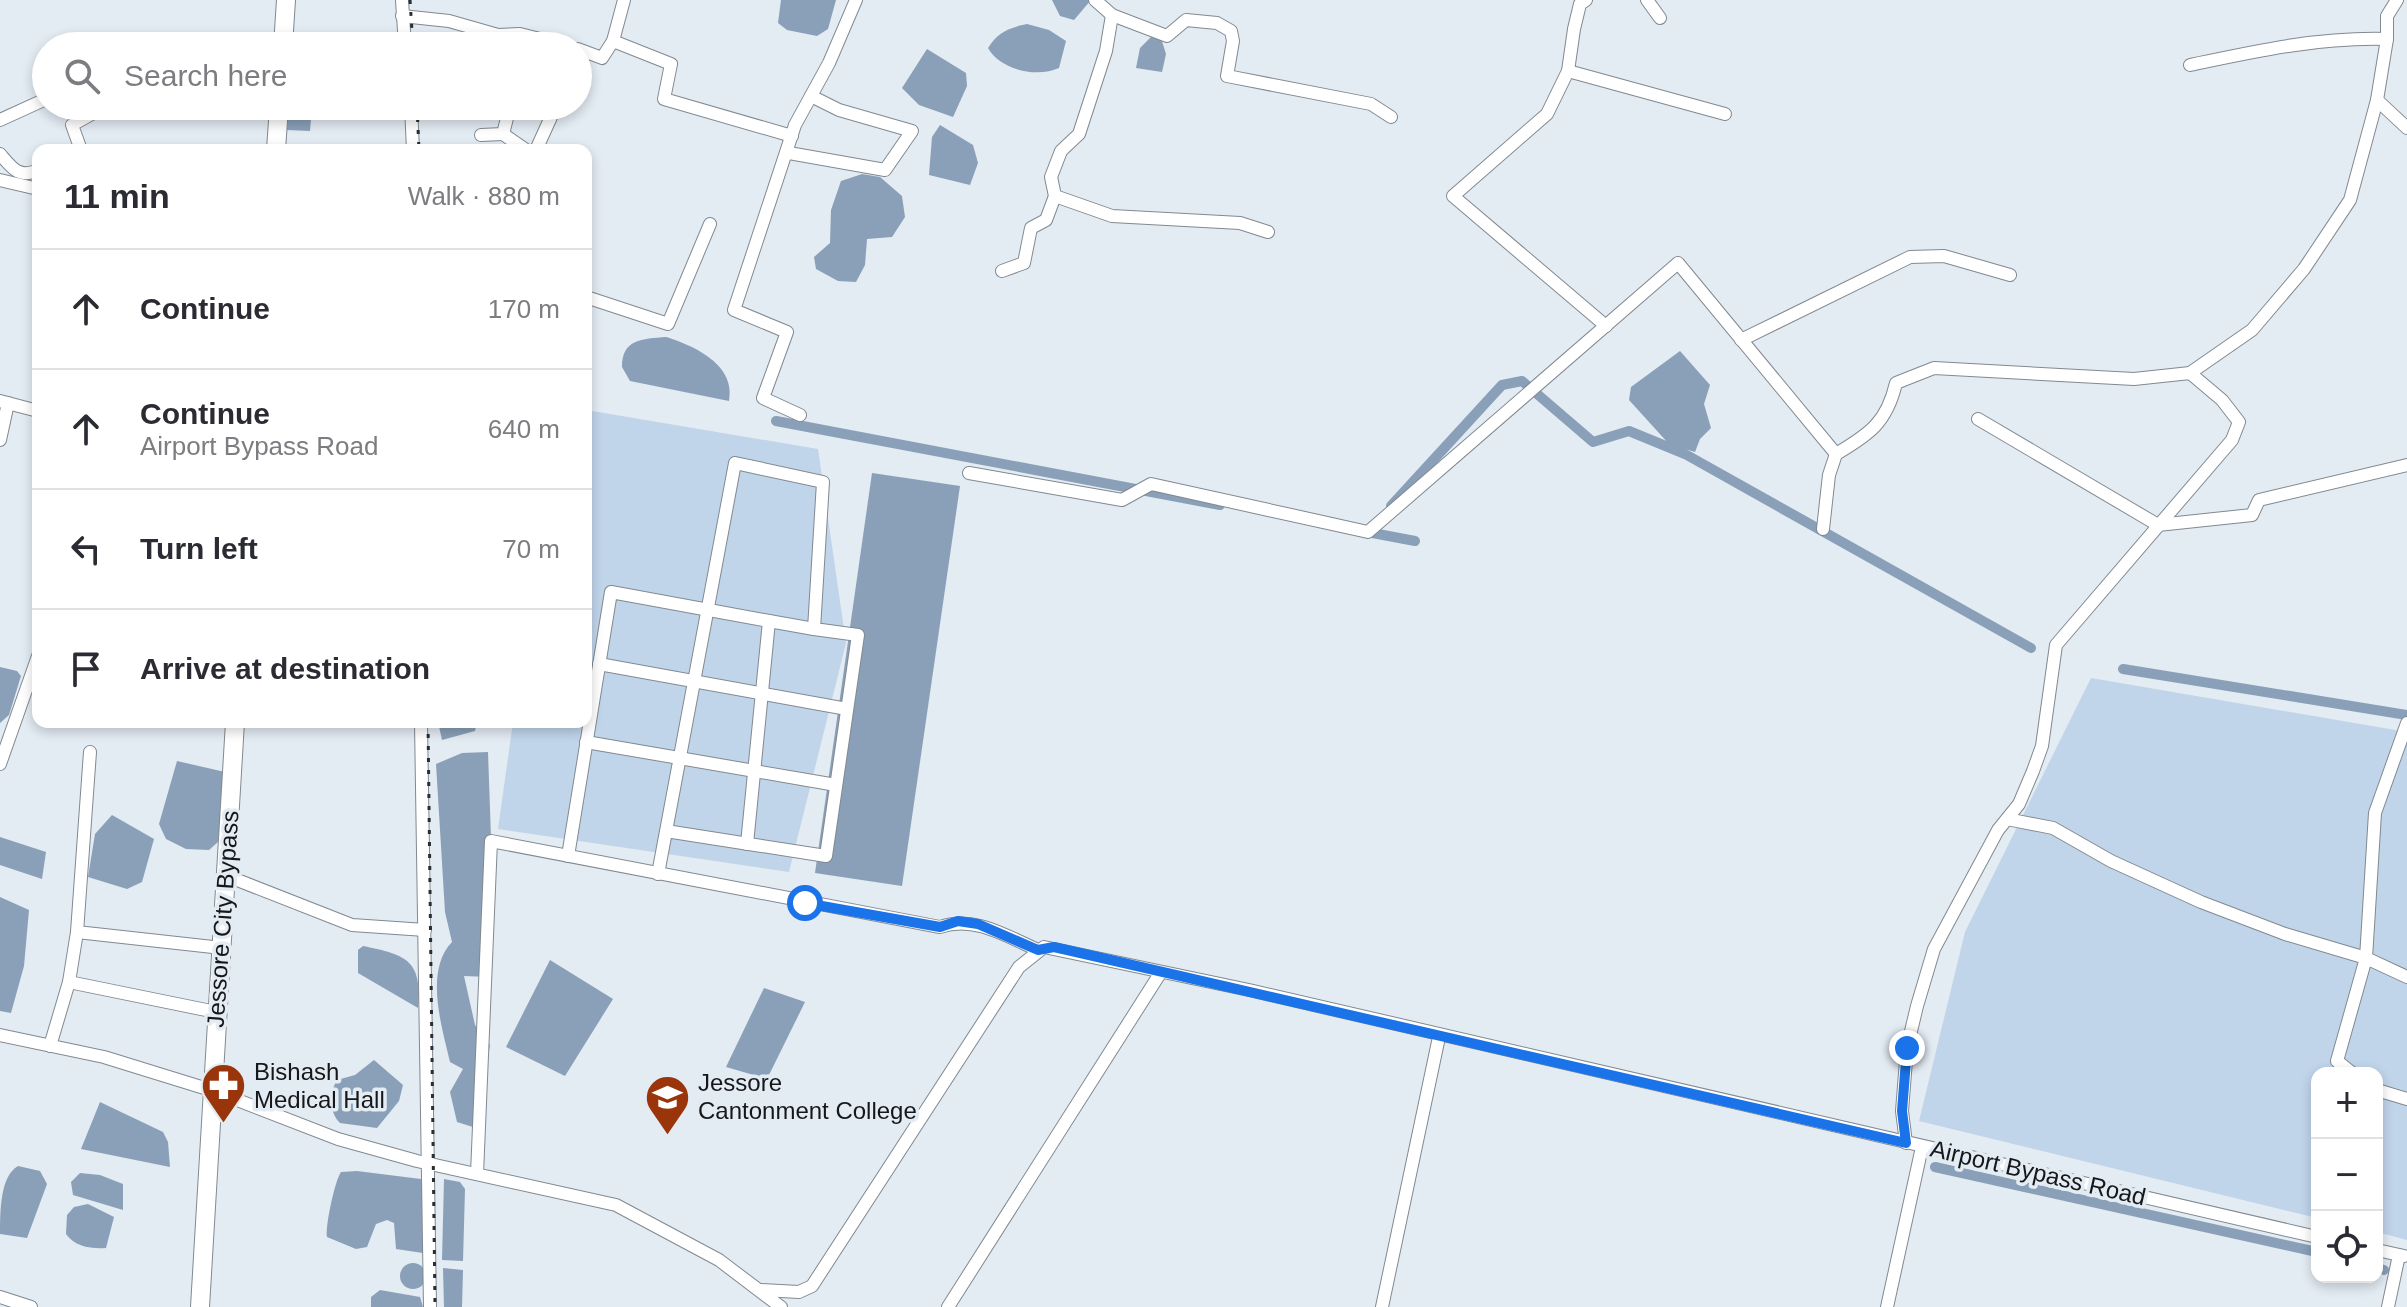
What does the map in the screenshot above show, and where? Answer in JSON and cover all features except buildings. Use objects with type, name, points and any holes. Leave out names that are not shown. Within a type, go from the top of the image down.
[{"type":"highway","points":[[284,32],[286,0]]},
{"type":"highway","points":[[276,144],[278,120]]},
{"type":"highway","name":"Jessore City Bypass","points":[[200,1307],[235,728]]},
{"type":"street","points":[[402,0],[404,32]]},
{"type":"street","points":[[592,54],[602,58],[613,41],[624,0]]},
{"type":"street","points":[[800,415],[763,398],[787,332],[734,310],[792,136],[856,0]]},
{"type":"street","points":[[1095,0],[1112,15],[1167,36],[1186,20],[1217,23],[1231,31],[1233,41],[1227,76],[1371,104],[1391,117]]},
{"type":"street","points":[[1586,0],[1580,4],[1568,71],[1547,114],[1453,196],[1606,326]]},
{"type":"street","points":[[1647,0],[1660,18]]},
{"type":"street","points":[[1823,529],[1829,475],[1836,454],[1865,437],[1876,426],[1890,409],[1896,383],[1934,368],[2134,379],[2190,373],[2252,330],[2304,269],[2350,200],[2377,100],[2387,39],[2387,16],[2397,0]]},
{"type":"street","points":[[1002,271],[1024,263],[1031,228],[1046,220],[1055,196],[1051,177],[1061,151],[1079,134],[1106,51],[1112,15]]},
{"type":"street","points":[[402,16],[449,21],[488,32]]},
{"type":"street","points":[[2190,65],[2301,42],[2339,38],[2387,39]]},
{"type":"street","points":[[613,41],[671,64],[664,99],[792,136]]},
{"type":"street","points":[[1568,71],[1725,114]]},
{"type":"street","points":[[789,153],[885,170],[912,131],[839,110],[811,96]]},
{"type":"street","points":[[2377,100],[2407,128]]},
{"type":"street","points":[[0,120],[32,105]]},
{"type":"street","points":[[79,144],[72,125],[81,120]]},
{"type":"street","points":[[412,120],[413,144]]},
{"type":"street","points":[[503,134],[506,120]]},
{"type":"street","points":[[539,144],[550,120]]},
{"type":"street","points":[[481,135],[503,134],[517,144]]},
{"type":"street","points":[[0,154],[18,174],[32,173]]},
{"type":"street","points":[[0,180],[32,188]]},
{"type":"street","points":[[1055,196],[1112,216],[1240,223],[1268,232]]},
{"type":"street","points":[[592,299],[668,324],[710,224]]},
{"type":"street","points":[[1741,340],[1910,257],[1944,256],[2010,275]]},
{"type":"street","points":[[969,473],[1122,500],[1151,484],[1368,532],[1678,263],[1836,454]]},
{"type":"street","points":[[1906,1143],[1902,1111],[1905,1079],[1917,1006],[1934,949],[1972,875],[2019,804],[2042,746],[2056,645],[2232,440],[2239,422],[2222,400],[2190,373]]},
{"type":"street","points":[[0,440],[4,402],[32,409]]},
{"type":"street","points":[[1978,419],[2158,525],[2252,515],[2259,500],[2407,465]]},
{"type":"street","points":[[658,874],[735,463],[823,482],[814,629]]},
{"type":"street","points":[[592,706],[611,592],[858,635],[826,856],[666,831]]},
{"type":"street","points":[[747,844],[759,694],[769,621]]},
{"type":"street","points":[[599,664],[847,709]]},
{"type":"street","points":[[0,764],[32,673]]},
{"type":"street","points":[[2344,1067],[2337,1061],[2366,958],[2375,813],[2407,723]]},
{"type":"street","points":[[421,728],[430,1307]]},
{"type":"street","points":[[568,856],[588,728]]},
{"type":"street","points":[[586,742],[836,785]]},
{"type":"street","points":[[50,1046],[69,982],[77,932],[90,752]]},
{"type":"street","points":[[2007,819],[2053,828],[2111,861],[2201,902],[2285,934],[2366,958],[2407,977]]},
{"type":"street","name":"Airport Bypass Road","points":[[477,1174],[491,841],[940,927],[958,921],[978,924],[1038,950],[1054,947],[1246,996],[2311,1236]]},
{"type":"street","points":[[227,876],[352,925],[425,930]]},
{"type":"street","points":[[77,932],[222,948]]},
{"type":"street","points":[[761,1290],[799,1292],[812,1286],[1019,967],[1038,950]]},
{"type":"street","points":[[948,1307],[1161,972]]},
{"type":"street","points":[[69,982],[216,1012]]},
{"type":"street","points":[[0,1035],[104,1057],[214,1091],[338,1139],[426,1163],[616,1205],[719,1260],[781,1307]]},
{"type":"street","points":[[1382,1307],[1439,1037]]},
{"type":"street","points":[[2383,1092],[2407,1099]]},
{"type":"street","points":[[1887,1307],[1922,1147]]},
{"type":"street","points":[[2383,1251],[2403,1256],[2388,1307]]},
{"type":"street","points":[[0,1297],[31,1307]]},
{"type":"shaded area","points":[[781,0],[836,0],[828,29],[817,36],[787,30],[778,23]]},
{"type":"shaded area","points":[[1052,0],[1091,0],[1074,20],[1060,16]]},
{"type":"shaded area","points":[[1027,24],[1049,30],[1066,41],[1059,68],[1040,72],[1020,70],[1001,62],[988,48],[1004,32]]},
{"type":"shaded area","points":[[1151,37],[1161,38],[1166,54],[1162,72],[1136,68],[1140,48]]},
{"type":"shaded area","points":[[927,49],[966,73],[967,86],[953,117],[919,105],[902,88]]},
{"type":"shaded area","points":[[288,120],[311,120],[310,131],[287,130]]},
{"type":"shaded area","points":[[940,125],[973,145],[978,163],[970,185],[929,175],[932,137]]},
{"type":"shaded area","points":[[862,174],[880,177],[902,196],[905,217],[892,237],[867,239],[865,265],[856,282],[838,281],[816,269],[814,257],[830,243],[831,210],[841,181]]},
{"type":"shaded area","points":[[666,337],[701,352],[720,367],[729,388],[729,401],[630,381],[622,367],[630,346],[642,340]]},
{"type":"shaded area","points":[[1680,351],[1710,385],[1704,404],[1711,428],[1700,439],[1695,452],[1669,444],[1629,400],[1631,387]]},
{"type":"shaded area","points":[[592,411],[818,449],[846,643],[789,872],[498,829],[512,728],[592,728]]},
{"type":"shaded area","points":[[872,473],[960,486],[902,886],[815,873]]},
{"type":"shaded area","points":[[0,667],[17,671],[21,676],[9,715],[0,723]]},
{"type":"shaded area","points":[[2091,678],[2407,732],[2407,1240],[2383,1234],[2383,1067],[2311,1067],[2311,1217],[1919,1121],[1965,932]]},
{"type":"shaded area","points":[[439,728],[476,728],[475,731],[442,740]]},
{"type":"shaded area","points":[[488,752],[492,866],[489,977],[464,976],[475,1025],[490,1045],[476,1128],[457,1122],[450,1092],[463,1069],[450,1062],[438,1000],[439,968],[452,942],[445,912],[436,764],[462,753]]},
{"type":"shaded area","points":[[177,761],[225,772],[218,842],[209,850],[186,849],[166,839],[159,824]]},
{"type":"shaded area","points":[[112,815],[154,839],[142,882],[127,889],[88,877],[95,834]]},
{"type":"shaded area","points":[[0,837],[46,852],[42,879],[0,865]]},
{"type":"shaded area","points":[[0,897],[29,910],[24,966],[11,1013],[0,1011]]},
{"type":"shaded area","points":[[363,946],[391,953],[408,962],[417,979],[418,1008],[358,973],[358,950]]},
{"type":"shaded area","points":[[550,960],[613,999],[565,1076],[506,1047]]},
{"type":"shaded area","points":[[764,988],[805,1002],[767,1079],[726,1067]]},
{"type":"shaded area","points":[[374,1060],[403,1085],[399,1101],[377,1128],[340,1123],[331,1102],[337,1080],[355,1075]]},
{"type":"shaded area","points":[[100,1102],[163,1132],[168,1142],[170,1167],[81,1149]]},
{"type":"shaded area","points":[[18,1166],[40,1171],[47,1184],[27,1238],[0,1234],[4,1186]]},
{"type":"shaded area","points":[[341,1172],[421,1179],[424,1185],[423,1253],[396,1249],[394,1223],[387,1220],[376,1224],[367,1247],[356,1249],[327,1237],[333,1193]]},
{"type":"shaded area","points":[[80,1173],[100,1175],[123,1184],[123,1210],[73,1195],[71,1182]]},
{"type":"shaded area","points":[[444,1179],[460,1182],[465,1189],[463,1261],[442,1260]]},
{"type":"shaded area","points":[[88,1204],[114,1217],[106,1248],[84,1246],[66,1234],[67,1215],[74,1207]]},
{"type":"shaded area","points":[[413,1263],[422,1267],[426,1276],[422,1285],[413,1289],[404,1285],[400,1276],[404,1267]]},
{"type":"shaded area","points":[[443,1268],[463,1270],[462,1307],[444,1307]]},
{"type":"shaded area","points":[[380,1290],[420,1297],[423,1307],[371,1307],[371,1297]]},
{"type":"waterway","points":[[1391,506],[1502,385],[1522,381],[1593,442],[1629,431],[1685,454],[2031,648]]},
{"type":"waterway","points":[[776,421],[1220,505]]},
{"type":"waterway","points":[[1362,531],[1415,541]]},
{"type":"waterway","points":[[2123,669],[2407,715]]},
{"type":"waterway","points":[[1935,1167],[2311,1251]]},
{"type":"railway","points":[[410,0],[412,32]]},
{"type":"railway","points":[[418,120],[419,144]]},
{"type":"railway","points":[[428,728],[435,1307]]},
{"type":"place","name":"Bishash Medical Hall","points":[[223,1125]]},
{"type":"place","name":"Jessore Cantonment College","points":[[667,1136]]},
{"type":"route","points":[[805,903],[940,927],[958,921],[978,924],[1038,950],[1054,947],[1249,990],[1439,1037],[1906,1143],[1902,1111],[1907,1048]]}]
